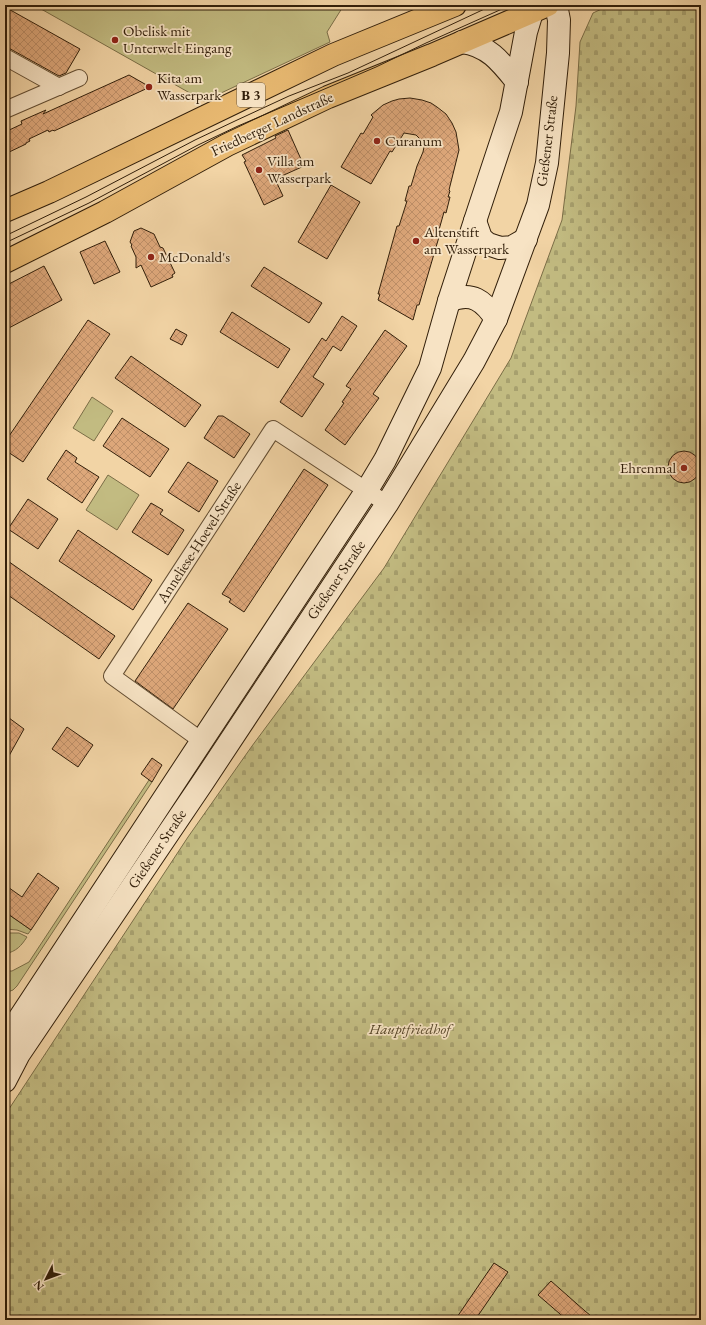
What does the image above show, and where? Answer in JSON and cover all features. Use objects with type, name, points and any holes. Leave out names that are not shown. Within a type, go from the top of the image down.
[{"type":"main road","name":"B 3","points":[[5,211],[49,192],[333,56],[455,5]]},
{"type":"main road","name":"Gießener Straße","points":[[5,1080],[19,1054],[203,782],[387,504],[474,361],[496,319],[538,205],[547,163],[553,92],[557,65],[559,20],[556,5]]},
{"type":"main road","name":"Gießener Straße","points":[[558,33],[573,5]]},
{"type":"main road","name":"Gießener Straße","points":[[5,1040],[367,490],[385,460],[430,368],[449,301],[511,112],[526,32],[538,7]]},
{"type":"main road","name":"Friedberger Landstraße","points":[[5,262],[105,212],[227,145],[328,97],[462,42],[538,7]]},
{"type":"main road","points":[[462,42],[473,44],[491,54],[517,82]]},
{"type":"main road","points":[[475,221],[481,238],[488,244],[500,248],[512,247],[526,239]]},
{"type":"main road","points":[[449,301],[458,297],[478,299],[488,308],[496,319]]},
{"type":"street","points":[[5,57],[59,87]]},
{"type":"street","points":[[5,110],[79,78]]},
{"type":"street","name":"Anneliese-Hoevel-Straße","points":[[202,741],[112,676],[274,429],[387,504]]},
{"type":"green space","points":[[34,5],[344,5],[327,32],[330,42],[204,101]]},
{"type":"green space","name":"Hauptfriedhof","points":[[610,5],[701,5],[701,1320],[5,1320],[5,1115],[188,837],[252,746],[384,568],[511,358],[562,220],[576,106],[580,42],[593,13]]},
{"type":"green space","points":[[92,397],[113,411],[94,441],[73,428]]},
{"type":"green space","points":[[108,475],[139,495],[117,530],[86,510]]},
{"type":"green space","points":[[149,780],[152,782],[17,986],[13,990],[5,993],[5,971],[12,971],[29,962]]},
{"type":"green space","points":[[5,912],[31,930],[28,934],[17,930],[5,929]]},
{"type":"green space","points":[[5,933],[19,933],[27,937],[18,948],[5,954]]},
{"type":"building","points":[[5,7],[80,49],[66,73],[59,76],[5,46]]},
{"type":"building","points":[[129,75],[150,87],[54,131],[49,132],[48,130],[29,139],[30,141],[26,144],[5,154],[5,132],[22,124],[21,121],[46,110],[43,114]]},
{"type":"building","points":[[410,98],[431,103],[446,114],[456,132],[459,150],[449,190],[448,197],[450,197],[446,213],[444,212],[437,237],[439,237],[419,305],[417,305],[413,320],[378,300],[380,294],[378,294],[397,226],[399,226],[407,201],[405,201],[409,186],[411,186],[423,152],[424,147],[422,141],[416,135],[404,133],[392,152],[390,151],[371,184],[341,167],[361,133],[363,134],[373,117],[371,115],[383,105],[392,101]]},
{"type":"building","name":"Villa am Wasserpark","points":[[288,130],[304,166],[275,179],[283,196],[264,205],[244,162],[246,161],[242,155],[276,138],[275,136]]},
{"type":"building","points":[[331,185],[360,202],[327,259],[298,242]]},
{"type":"building","name":"McDonald's","points":[[141,228],[154,234],[160,247],[163,248],[175,273],[172,275],[173,277],[151,287],[141,265],[136,268],[136,257],[130,242],[134,231]]},
{"type":"building","points":[[105,241],[120,272],[94,284],[80,252]]},
{"type":"building","points":[[44,266],[62,300],[5,330],[5,286]]},
{"type":"building","points":[[264,267],[322,303],[309,323],[251,286]]},
{"type":"building","points":[[232,312],[290,349],[278,368],[220,332]]},
{"type":"building","points":[[342,316],[357,326],[341,351],[333,346],[313,377],[324,384],[302,417],[280,402],[322,338],[326,341]]},
{"type":"building","points":[[88,320],[110,334],[23,462],[5,450],[5,442]]},
{"type":"building","points":[[176,329],[187,335],[182,345],[170,339]]},
{"type":"building","points":[[385,330],[407,346],[373,394],[379,398],[345,445],[325,430],[344,403],[342,402],[351,389],[346,386]]},
{"type":"building","points":[[131,356],[201,405],[185,427],[115,378]]},
{"type":"building","points":[[218,416],[223,416],[250,434],[234,458],[204,438]]},
{"type":"building","points":[[122,418],[169,449],[150,477],[103,446]]},
{"type":"building","points":[[66,450],[77,458],[75,462],[99,477],[82,503],[47,479]]},
{"type":"building","name":"Ehrenmal","points":[[684,451],[690,452],[697,458],[700,467],[699,473],[693,480],[684,483],[678,482],[671,476],[668,467],[669,461],[675,454]]},
{"type":"building","points":[[188,462],[218,481],[199,512],[168,492]]},
{"type":"building","points":[[304,469],[328,485],[244,612],[229,602],[231,599],[222,594]]},
{"type":"building","points":[[28,499],[58,519],[38,549],[8,529]]},
{"type":"building","points":[[151,503],[163,510],[160,514],[184,530],[168,555],[132,532]]},
{"type":"building","points":[[78,530],[152,580],[133,610],[59,561]]},
{"type":"building","points":[[5,559],[115,636],[99,659],[5,593]]},
{"type":"building","points":[[188,603],[228,629],[173,709],[135,681]]},
{"type":"building","points":[[5,715],[24,729],[5,763]]},
{"type":"building","points":[[67,727],[93,745],[78,767],[52,749]]},
{"type":"building","points":[[152,758],[162,765],[152,782],[141,774]]},
{"type":"building","points":[[38,873],[59,888],[31,930],[5,912],[5,885],[22,897]]},
{"type":"building","points":[[494,1263],[508,1272],[475,1320],[455,1320]]},
{"type":"building","points":[[551,1281],[596,1320],[567,1320],[538,1295]]},
{"type":"tram line","points":[[5,236],[86,197],[195,140],[235,121],[289,96],[348,73],[493,5]]},
{"type":"tram line","points":[[5,243],[89,203],[198,145],[238,126],[376,67],[511,5]]},
{"type":"place","name":"Obelisk mit Unterwelt Eingang","points":[[115,40]]},
{"type":"place","name":"Kita am Wasserpark","points":[[149,87]]},
{"type":"place","name":"Curanum","points":[[377,141]]},
{"type":"place","name":"Villa am Wasserpark","points":[[259,170]]},
{"type":"place","name":"Altenstift am Wasserpark","points":[[416,241]]},
{"type":"place","name":"McDonald's","points":[[151,257]]},
{"type":"place","name":"Ehrenmal","points":[[684,468]]}]
